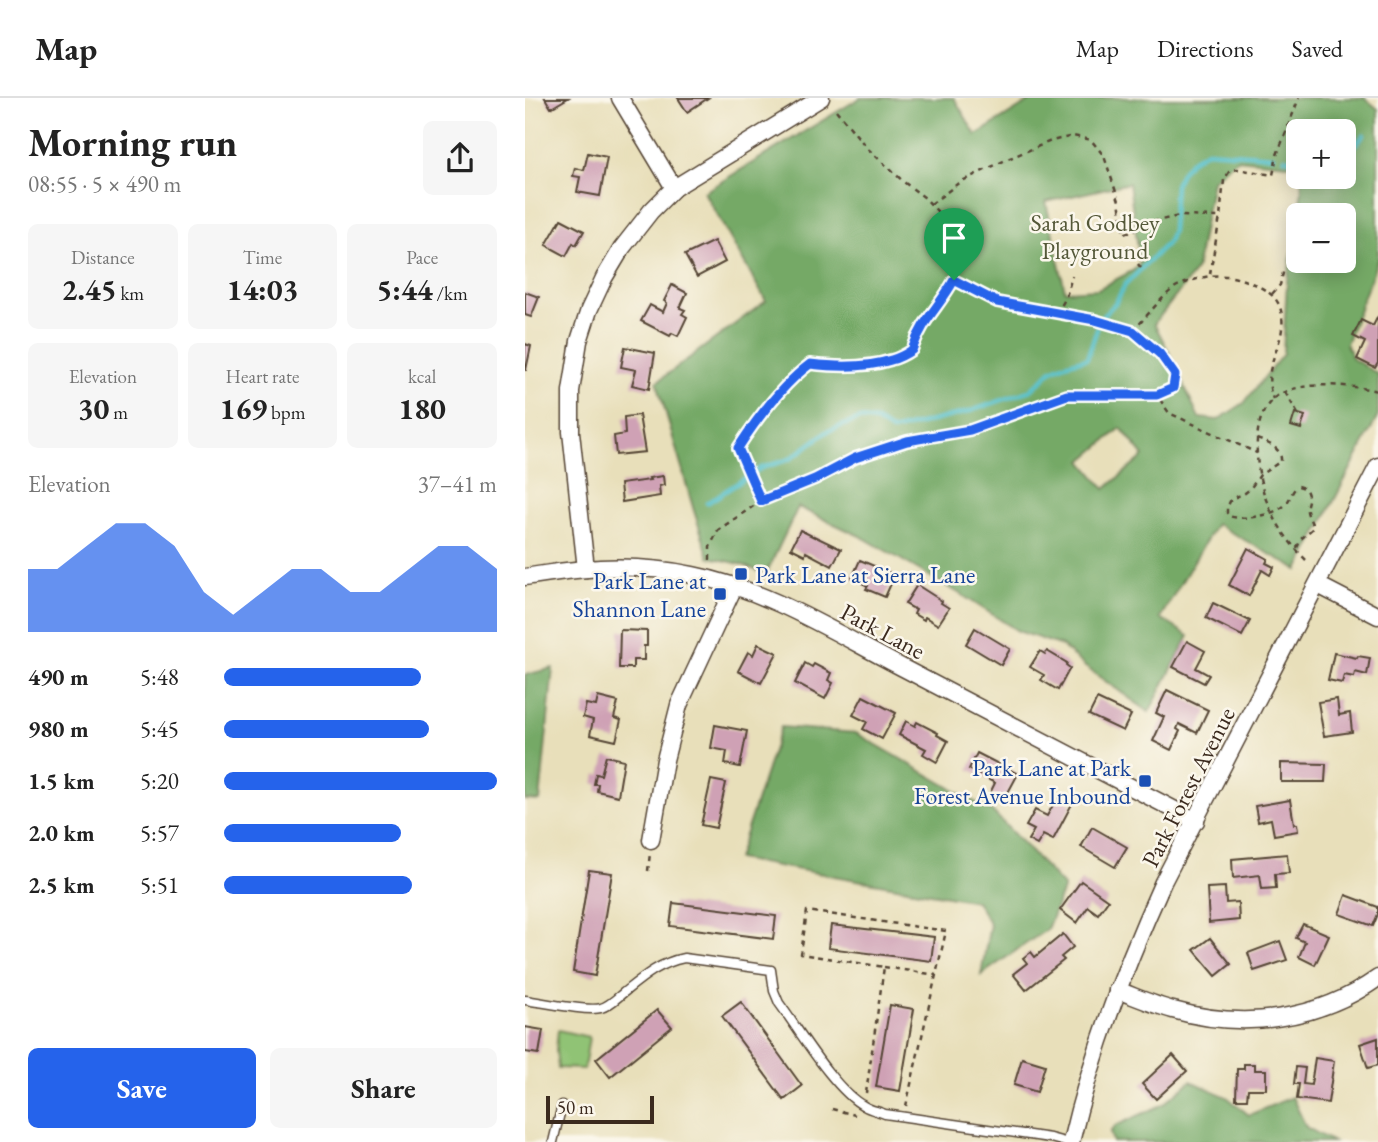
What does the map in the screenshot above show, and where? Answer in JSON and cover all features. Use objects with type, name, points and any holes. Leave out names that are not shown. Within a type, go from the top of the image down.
[{"type":"street","points":[[620,98],[674,188]]},
{"type":"street","points":[[586,569],[571,432],[571,391],[579,341],[589,310],[604,278],[622,248],[651,211],[674,188],[821,98]]},
{"type":"street","name":"Park Forest Avenue","points":[[1071,1142],[1095,1054],[1143,926],[1163,882],[1378,466]]},
{"type":"street","name":"Park Lane","points":[[525,577],[610,566],[647,568],[695,575],[760,595],[1196,821]]},
{"type":"street","points":[[1318,584],[1378,616]]},
{"type":"street","points":[[651,840],[665,760],[679,705],[734,587]]},
{"type":"street","points":[[1117,990],[1172,1010],[1216,1020],[1249,1021],[1291,1016],[1321,1008],[1378,978]]},
{"type":"lane","points":[[525,1000],[600,1009],[655,967],[684,958],[771,970],[779,1003],[832,1076],[848,1095],[864,1106],[885,1114],[1065,1142]]},
{"type":"lane","points":[[553,1142],[562,1105]]},
{"type":"path","points":[[1210,275],[1224,180],[1229,172],[1237,169],[1273,175],[1277,155],[1299,98]]},
{"type":"path","points":[[710,560],[711,547],[718,530],[761,501],[815,479],[855,458],[907,441],[970,430],[1067,395],[1157,395],[1173,388],[1175,375],[1160,354],[1133,331],[1095,320],[997,302],[954,280],[946,257],[945,231],[937,211],[867,148],[836,110]]},
{"type":"path","points":[[931,204],[960,182],[1010,158],[1051,141],[1073,136],[1091,140],[1104,156],[1119,201],[1124,234],[1166,218],[1220,217]]},
{"type":"path","points":[[1138,264],[1144,272]]},
{"type":"path","points":[[1272,294],[1280,285],[1283,269]]},
{"type":"path","points":[[1133,331],[1176,286],[1210,275],[1231,276],[1253,284],[1272,294],[1280,304],[1283,323],[1269,374],[1273,399]]},
{"type":"path","points":[[1058,314],[1072,276]]},
{"type":"path","points":[[761,501],[738,448],[756,420],[796,375],[810,364],[855,366],[892,360],[912,350],[928,316],[945,297],[954,280]]},
{"type":"path","points":[[1306,560],[1287,538],[1265,496],[1257,453],[1260,418],[1273,399],[1300,388],[1348,386],[1378,391]]},
{"type":"path","points":[[1285,392],[1298,414]]},
{"type":"path","points":[[1157,395],[1169,413],[1257,453]]},
{"type":"path","points":[[1257,439],[1274,446],[1282,457],[1281,461],[1260,475],[1250,489],[1231,499],[1227,513],[1240,519],[1272,512],[1285,505],[1294,488],[1305,488],[1309,500],[1306,509],[1313,528],[1301,539],[1296,550]]},
{"type":"path","points":[[904,1116],[946,931],[807,911],[801,954],[936,975]]},
{"type":"path","points":[[864,1106],[884,967]]},
{"type":"green space","points":[[860,98],[954,98],[976,135],[1035,98],[1365,98],[1378,109],[1378,259],[1346,344],[1353,359],[1378,374],[1378,416],[1298,570],[1216,524],[1160,618],[1189,636],[1149,712],[1084,666],[1062,646],[1018,631],[862,537],[798,507],[766,574],[740,564],[709,557],[657,382],[766,301],[704,192]],"holes":[[[1286,119],[1356,119],[1356,189],[1302,190],[1300,203],[1356,203],[1356,273],[1288,273],[1283,354],[1244,403],[1218,420],[1199,418],[1154,324],[1196,270],[1212,180],[1237,159],[1286,164]],[[1129,183],[1140,263],[1134,270],[1098,289],[1065,291],[1046,202]],[[1121,428],[1144,456],[1105,489],[1082,461]]]},
{"type":"green space","points":[[553,668],[540,801],[525,800],[525,675]]},
{"type":"green space","points":[[781,727],[856,733],[994,813],[1064,887],[1047,929],[981,975],[990,924],[976,901],[737,859]]},
{"type":"green space","points":[[558,1030],[589,1037],[584,1069],[558,1068]]},
{"type":"green space","points":[[1191,1081],[1227,1097],[1249,1115],[1292,1097],[1306,1127],[1333,1142],[1113,1142],[1110,1132],[1115,1126],[1162,1105]]},
{"type":"building","points":[[545,98],[568,98],[551,108]]},
{"type":"building","points":[[678,98],[708,98],[687,112]]},
{"type":"building","points":[[588,153],[607,157],[600,196],[577,192],[580,177],[573,176],[575,168],[584,170]]},
{"type":"building","points":[[561,219],[584,231],[566,256],[546,245]]},
{"type":"building","points":[[714,241],[725,262],[697,277],[685,255]]},
{"type":"building","points":[[672,285],[687,293],[680,308],[685,310],[682,314],[687,317],[678,336],[672,333],[670,336],[641,321],[650,305],[663,312],[667,303],[664,301]]},
{"type":"building","points":[[525,292],[539,297],[531,317],[525,315]]},
{"type":"building","points":[[1378,316],[1378,363],[1375,368],[1357,359],[1365,342],[1353,336],[1361,320],[1373,326]]},
{"type":"building","points":[[525,344],[531,346],[526,370],[525,370]]},
{"type":"building","points":[[625,347],[655,353],[649,389],[632,385],[636,370],[621,367]]},
{"type":"building","points":[[1295,413],[1305,416],[1301,429],[1291,426]]},
{"type":"building","points":[[639,415],[645,452],[616,455],[614,436],[625,434],[624,417]]},
{"type":"building","points":[[663,476],[664,485],[659,486],[660,496],[622,502],[620,484]]},
{"type":"building","points":[[800,530],[841,549],[832,566],[806,552],[805,555],[791,548]]},
{"type":"building","points":[[1248,548],[1268,559],[1266,563],[1274,567],[1270,575],[1262,570],[1249,596],[1229,585]]},
{"type":"building","points":[[860,560],[895,575],[885,597],[866,589],[868,586],[852,578]]},
{"type":"building","points":[[917,585],[949,608],[938,625],[914,614],[916,610],[905,604]]},
{"type":"building","points":[[1213,603],[1250,621],[1242,636],[1206,618]]},
{"type":"building","points":[[975,628],[1010,649],[1001,665],[966,644]]},
{"type":"building","points":[[620,630],[647,631],[644,660],[633,660],[633,668],[619,668]]},
{"type":"building","points":[[1187,641],[1205,651],[1196,668],[1209,675],[1204,683],[1173,667]]},
{"type":"building","points":[[758,644],[777,653],[761,683],[738,671],[748,652],[753,655]]},
{"type":"building","points":[[1040,651],[1045,654],[1047,651],[1067,663],[1070,668],[1058,690],[1041,680],[1044,675],[1030,667]]},
{"type":"building","points":[[1334,653],[1370,658],[1367,675],[1355,672],[1354,677],[1344,675],[1342,683],[1328,680]]},
{"type":"building","points":[[805,663],[812,667],[814,664],[831,673],[828,680],[833,683],[825,699],[795,683]]},
{"type":"building","points":[[1167,690],[1208,710],[1197,733],[1179,724],[1177,729],[1180,731],[1171,750],[1153,741],[1164,717],[1156,713]]},
{"type":"building","points":[[863,696],[896,713],[882,739],[863,729],[867,722],[853,715]]},
{"type":"building","points":[[598,697],[618,702],[614,718],[621,720],[616,741],[590,735],[593,720],[583,717],[586,704],[596,706]]},
{"type":"building","points":[[1097,699],[1131,715],[1123,731],[1089,715]]},
{"type":"building","points":[[1337,699],[1339,715],[1350,713],[1352,732],[1324,736],[1318,702]]},
{"type":"building","points":[[906,721],[915,726],[917,722],[948,741],[937,762],[923,754],[926,749],[899,735]]},
{"type":"building","points":[[715,725],[747,731],[740,767],[725,764],[727,751],[711,748]]},
{"type":"building","points":[[977,753],[1018,774],[1004,800],[990,793],[995,783],[969,769]]},
{"type":"building","points":[[606,756],[624,760],[618,796],[597,791],[598,784],[594,784],[596,774],[601,775]]},
{"type":"building","points":[[1281,763],[1326,764],[1325,782],[1281,782]]},
{"type":"building","points":[[711,780],[726,783],[716,828],[701,825]]},
{"type":"building","points":[[1058,796],[1072,804],[1053,840],[1043,835],[1037,845],[1028,840],[1034,830],[1026,826],[1035,810],[1047,816]]},
{"type":"building","points":[[1290,800],[1294,824],[1297,824],[1298,831],[1274,835],[1271,819],[1258,822],[1255,806]]},
{"type":"building","points":[[1092,827],[1127,847],[1115,867],[1081,847]]},
{"type":"building","points":[[1287,854],[1289,873],[1275,874],[1276,888],[1262,889],[1260,875],[1233,878],[1232,859]]},
{"type":"building","points":[[589,870],[612,873],[595,976],[573,972]]},
{"type":"building","points":[[1081,881],[1108,900],[1098,914],[1088,907],[1077,923],[1060,910]]},
{"type":"building","points":[[1225,887],[1226,903],[1238,902],[1239,920],[1209,923],[1207,888]]},
{"type":"building","points":[[1346,895],[1378,907],[1373,926],[1339,914]]},
{"type":"building","points":[[673,903],[776,916],[773,939],[670,926]]},
{"type":"building","points":[[1303,924],[1329,935],[1315,965],[1299,957],[1305,942],[1296,938]]},
{"type":"building","points":[[831,925],[934,937],[931,961],[828,948]]},
{"type":"building","points":[[1063,934],[1073,947],[1061,957],[1064,960],[1026,990],[1013,974],[1027,963],[1023,958],[1031,952],[1035,957]]},
{"type":"building","points":[[1210,938],[1231,964],[1216,976],[1194,950]]},
{"type":"building","points":[[1280,941],[1287,960],[1254,971],[1248,953]]},
{"type":"building","points":[[741,1002],[802,1086],[784,1100],[722,1016]]},
{"type":"building","points":[[890,1005],[914,1009],[900,1091],[876,1087]]},
{"type":"building","points":[[657,1010],[672,1027],[610,1077],[596,1059]]},
{"type":"building","points":[[525,1027],[543,1030],[539,1054],[525,1052]]},
{"type":"building","points":[[1378,1038],[1378,1065],[1368,1068],[1360,1044]]},
{"type":"building","points":[[1173,1055],[1187,1071],[1156,1099],[1142,1084]]},
{"type":"building","points":[[1022,1058],[1045,1065],[1037,1092],[1014,1085]]},
{"type":"building","points":[[1315,1058],[1334,1061],[1328,1103],[1297,1099],[1299,1084],[1294,1084],[1296,1067],[1305,1068],[1303,1084],[1311,1085]]},
{"type":"building","points":[[1244,1064],[1254,1064],[1254,1070],[1266,1070],[1266,1089],[1248,1089],[1247,1099],[1236,1099],[1237,1069],[1244,1069]]},
{"type":"waterway","points":[[1356,144],[1364,135]]},
{"type":"waterway","points":[[1103,316],[1116,302],[1125,285],[1168,242],[1172,230],[1175,185],[1182,171],[1193,159],[1207,151],[1273,156]]},
{"type":"waterway","points":[[707,503],[761,468],[790,459],[828,431],[860,419],[876,421],[892,431],[968,412],[1031,390],[1052,370],[1087,358],[1097,329]]},
{"type":"place","name":"Park Lane at Sierra Lane","points":[[741,574]]},
{"type":"place","name":"Park Lane at Shannon Lane","points":[[720,594]]},
{"type":"place","name":"Park Lane at Park Forest Avenue Inbound","points":[[1145,781]]},
{"type":"route","points":[[954,280],[997,302],[1095,320],[1133,331],[1160,354],[1175,375],[1173,388],[1157,395],[1067,395],[970,430],[907,441],[855,458],[815,479],[761,501],[738,448],[756,420],[796,375],[810,364],[855,366],[892,360],[912,350],[928,316],[945,297],[954,280]]},
{"type":"park label","name":"Sarah Godbey Playground","points":[[1095,236]]}]
